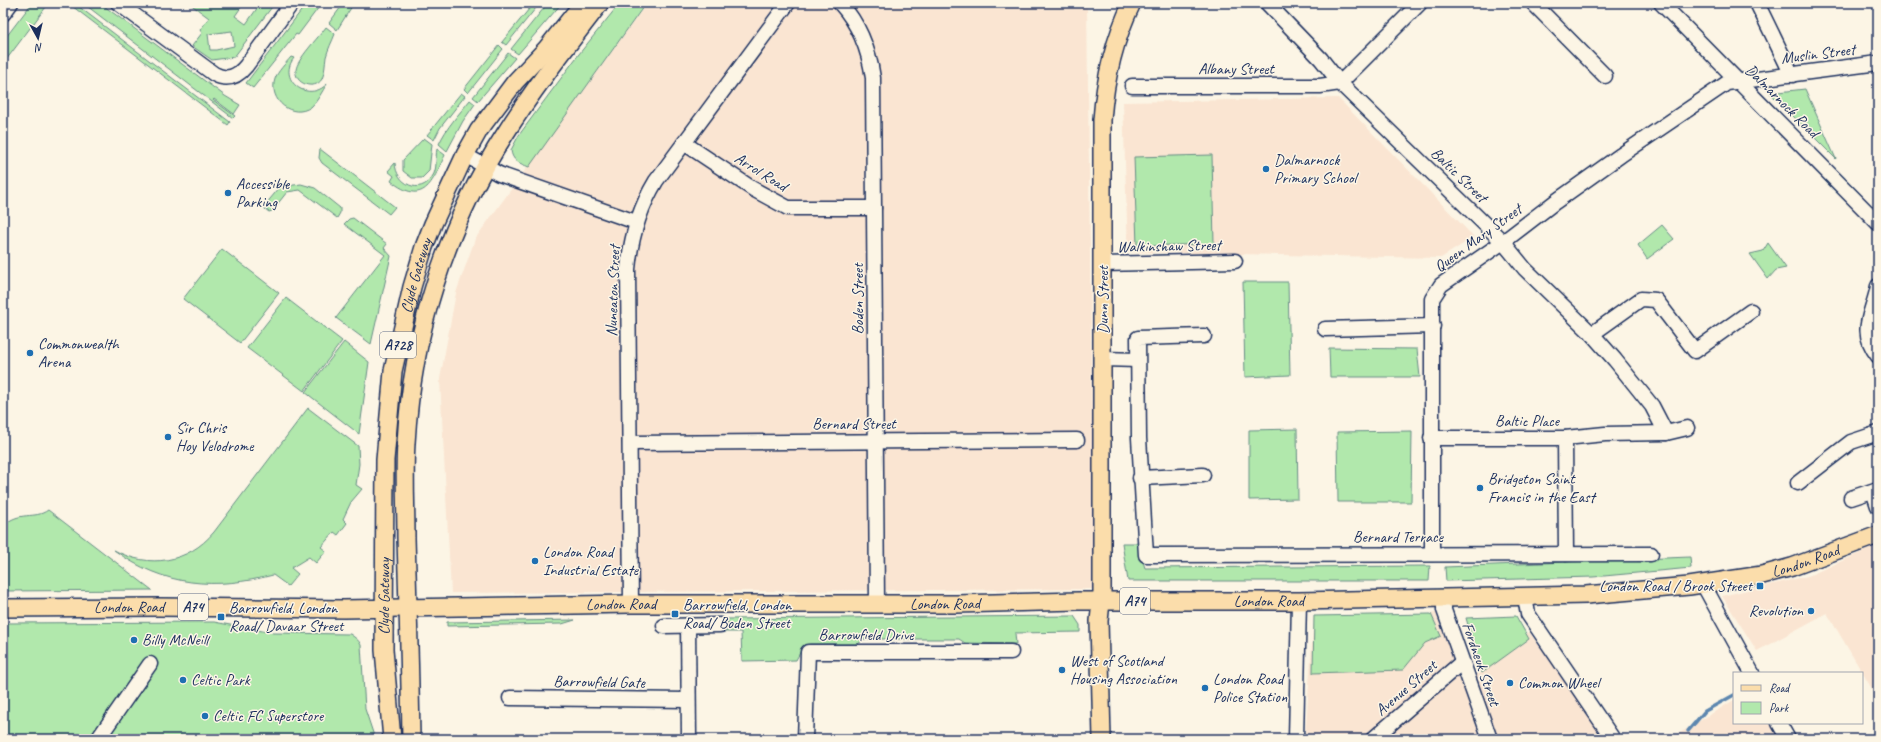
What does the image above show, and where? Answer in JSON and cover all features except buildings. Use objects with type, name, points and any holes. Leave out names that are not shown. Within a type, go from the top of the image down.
[{"type":"main road","name":"Clyde Gateway","points":[[392,739],[384,660],[383,608],[385,460],[393,371],[403,323],[424,247],[465,155],[481,127],[500,101],[583,3]]},
{"type":"main road","name":"Clyde Gateway","points":[[411,739],[406,443],[420,340],[427,309],[445,255],[465,207],[504,135],[535,89],[600,3]]},
{"type":"main road","name":"Dunn Street","points":[[1102,739],[1100,602],[1102,592],[1103,359],[1102,120],[1105,90],[1120,30],[1132,3]]},
{"type":"main road","name":"London Road","points":[[3,608],[158,606],[408,608],[631,604],[1299,601],[1525,597],[1620,593],[1703,584],[1762,575],[1818,558],[1878,535]]},
{"type":"street","points":[[3,14],[11,3]]},
{"type":"street","points":[[118,3],[214,74],[228,78],[237,75],[246,66],[292,3]]},
{"type":"street","name":"Nuneaton Street","points":[[631,604],[628,269],[631,240],[636,222],[653,186],[788,3]]},
{"type":"street","name":"Boden Street","points":[[840,3],[847,11],[862,37],[872,69],[874,87],[877,604]]},
{"type":"street","name":"Baltic Street","points":[[1266,3],[1321,59],[1340,82],[1503,242],[1525,268],[1592,334],[1652,406],[1666,433]]},
{"type":"street","points":[[1340,82],[1420,3]]},
{"type":"street","points":[[1533,3],[1605,76]]},
{"type":"street","name":"Dalmarnock Road","points":[[1661,3],[1878,223]]},
{"type":"street","points":[[1757,3],[1792,74]]},
{"type":"street","name":"Muslin Street","points":[[1739,81],[1878,63]]},
{"type":"street","name":"Queen Mary Street","points":[[1432,554],[1432,299],[1441,285],[1503,242],[1555,202],[1621,155],[1727,83],[1739,81]]},
{"type":"street","name":"Albany Street","points":[[1132,86],[1320,86],[1340,82]]},
{"type":"street","name":"Arrol Road","points":[[684,143],[753,189],[788,208],[874,208]]},
{"type":"street","points":[[465,155],[499,174],[636,222]]},
{"type":"street","name":"Walkinshaw Street","points":[[1102,264],[1236,261]]},
{"type":"street","points":[[1878,286],[1867,325],[1869,340],[1878,356]]},
{"type":"street","points":[[1592,334],[1641,299],[1656,300],[1694,351],[1751,312]]},
{"type":"street","points":[[1325,329],[1433,326]]},
{"type":"street","points":[[1203,475],[1140,478],[1137,360],[1138,338],[1204,336]]},
{"type":"street","points":[[1103,359],[1137,360]]},
{"type":"street","name":"Baltic Place","points":[[1431,438],[1565,438],[1666,433],[1686,428]]},
{"type":"street","points":[[1798,483],[1851,442],[1878,433]]},
{"type":"street","points":[[1565,438],[1566,554]]},
{"type":"street","name":"Bernard Street","points":[[630,443],[1078,440]]},
{"type":"street","name":"Bernard Terrace","points":[[1140,478],[1146,555],[1651,554]]},
{"type":"street","points":[[1851,498],[1876,490],[1878,506]]},
{"type":"street","points":[[1703,584],[1751,672]]},
{"type":"street","points":[[1525,597],[1528,614],[1614,739]]},
{"type":"street","name":"Fordneuk Street","points":[[1444,598],[1444,610],[1490,739]]},
{"type":"street","points":[[1296,739],[1299,601]]},
{"type":"street","points":[[688,625],[689,739]]},
{"type":"street","points":[[664,626],[720,625]]},
{"type":"street","name":"Barrowfield Drive","points":[[805,739],[808,652],[1011,652]]},
{"type":"street","name":"Avenue Street","points":[[1373,739],[1462,662]]},
{"type":"street","points":[[98,739],[150,664]]},
{"type":"street","name":"Barrowfield Gate","points":[[510,698],[688,700]]},
{"type":"street","points":[[1780,724],[1788,739]]},
{"type":"shaded area","points":[[647,3],[1087,3],[1094,589],[451,593],[440,379],[456,293],[475,239]]},
{"type":"shaded area","name":"Dalmarnock Primary School","points":[[1338,98],[1474,237],[1441,258],[1128,252],[1123,102]]},
{"type":"shaded area","points":[[1878,545],[1878,699],[1827,613],[1757,651],[1722,596],[1808,576]]},
{"type":"shaded area","points":[[1444,610],[1467,676],[1482,673],[1529,632],[1608,739],[1305,739],[1314,616],[1431,614]]},
{"type":"shaded area","points":[[1733,701],[1733,724],[1773,724],[1781,739],[1670,739]]},
{"type":"green space","points":[[32,3],[49,3],[3,64],[3,41]]},
{"type":"green space","points":[[68,3],[74,3],[230,122],[228,125]]},
{"type":"green space","points":[[83,3],[100,3],[225,96],[240,105],[234,114],[214,99],[213,100],[235,116],[233,118]]},
{"type":"green space","points":[[189,3],[244,3],[235,16],[246,24],[258,7],[253,3],[275,3],[234,57],[212,60],[192,46],[202,33],[200,30],[209,18]],"holes":[[[232,31],[234,46],[210,50],[208,34]]]},
{"type":"green space","points":[[307,3],[322,3],[298,35],[296,34],[253,88],[246,83]]},
{"type":"green space","points":[[344,3],[354,3],[337,30],[329,23]]},
{"type":"green space","points":[[534,3],[540,3],[506,45],[502,42]]},
{"type":"green space","points":[[548,3],[562,3],[518,54],[511,49]]},
{"type":"green space","points":[[620,3],[646,3],[529,167],[519,163],[514,159],[511,150],[519,135],[579,54]]},
{"type":"green space","points":[[326,27],[335,34],[326,57],[322,79],[315,85],[306,84],[298,79],[296,75],[297,65]]},
{"type":"green space","points":[[499,45],[503,49],[468,93],[464,89]]},
{"type":"green space","points":[[508,53],[515,58],[478,101],[473,97]]},
{"type":"green space","points":[[291,57],[294,58],[290,66],[289,74],[292,81],[297,86],[303,90],[311,91],[319,89],[327,84],[313,105],[304,110],[296,111],[283,106],[278,101],[275,94],[274,87],[276,76]]},
{"type":"green space","points":[[1805,89],[1836,159],[1770,93]]},
{"type":"green space","points":[[461,93],[465,96],[440,128],[434,140],[427,135]]},
{"type":"green space","points":[[470,100],[475,104],[463,121],[447,151],[439,144],[449,127]]},
{"type":"green space","points":[[424,138],[432,144],[429,171],[422,178],[412,178],[403,171],[403,160]]},
{"type":"green space","points":[[320,149],[395,207],[389,214],[322,163],[319,158]]},
{"type":"green space","points":[[437,149],[445,155],[436,175],[426,188],[419,192],[412,192],[391,181],[394,176],[388,171],[395,163],[396,170],[404,182],[415,186],[421,186],[427,183],[435,171]]},
{"type":"green space","points":[[1212,155],[1214,244],[1137,246],[1134,157]]},
{"type":"green space","points":[[301,184],[315,188],[340,208],[340,213],[337,218],[300,190],[287,192],[272,211],[269,212],[265,209],[265,205],[280,187]]},
{"type":"green space","points":[[353,218],[387,244],[384,248],[391,256],[371,344],[336,318],[385,255],[344,224],[349,219]]},
{"type":"green space","points":[[1662,225],[1674,239],[1647,259],[1638,245]]},
{"type":"green space","points":[[1768,243],[1786,268],[1776,270],[1768,279],[1750,254],[1763,251]]},
{"type":"green space","points":[[222,249],[279,293],[240,343],[183,299]]},
{"type":"green space","points":[[1243,282],[1288,282],[1290,375],[1245,377]]},
{"type":"green space","points":[[286,298],[342,341],[304,391],[247,348]]},
{"type":"green space","points":[[344,342],[369,362],[359,434],[305,392]]},
{"type":"green space","points":[[1329,348],[1417,349],[1420,377],[1330,377]]},
{"type":"green space","points":[[308,408],[358,446],[359,464],[356,485],[362,489],[351,502],[343,519],[347,523],[338,535],[334,532],[321,547],[326,551],[316,563],[309,557],[291,568],[298,574],[288,586],[273,575],[231,583],[191,582],[171,578],[152,572],[114,550],[141,560],[154,561],[167,560],[192,551],[214,532]]},
{"type":"green space","points":[[1297,429],[1298,499],[1249,500],[1249,430]]},
{"type":"green space","points":[[1412,431],[1411,502],[1338,502],[1337,432]]},
{"type":"green space","points":[[48,510],[152,590],[3,591],[3,526],[15,518],[43,513]]},
{"type":"green space","points":[[1122,543],[1137,543],[1145,568],[1430,566],[1429,581],[1128,581]]},
{"type":"green space","points":[[1690,557],[1691,568],[1593,577],[1446,581],[1445,567]]},
{"type":"green space","points":[[1431,614],[1441,636],[1425,643],[1403,670],[1313,673],[1314,616]]},
{"type":"green space","points":[[1074,616],[1080,625],[1080,632],[1015,633],[1016,644],[965,643],[959,639],[864,639],[858,644],[810,644],[803,647],[796,660],[742,661],[741,632],[724,632],[723,619]]},
{"type":"green space","points":[[1516,616],[1529,639],[1482,673],[1466,618]]},
{"type":"green space","points":[[575,620],[562,624],[447,626],[447,622]]},
{"type":"green space","name":"Celtic Park","points":[[214,622],[273,633],[350,634],[358,640],[361,645],[365,709],[375,739],[3,739],[3,623]]},
{"type":"waterway","points":[[1688,731],[1705,711],[1733,696]]},
{"type":"place","name":"Dalmarnock Primary School","points":[[1266,169]]},
{"type":"place","name":"Accessible Parking","points":[[228,193]]},
{"type":"place","name":"Commonwealth Arena","points":[[30,353]]},
{"type":"place","name":"Sir Chris Hoy Velodrome","points":[[168,437]]},
{"type":"place","name":"Bridgeton Saint Francis in the East","points":[[1480,488]]},
{"type":"place","name":"London Road Industrial Estate","points":[[535,561]]},
{"type":"place","name":"London Road / Brook Street","points":[[1760,586]]},
{"type":"place","name":"Revolution","points":[[1811,611]]},
{"type":"place","name":"Barrowfield, London Road/ Boden Street","points":[[675,614]]},
{"type":"place","name":"Barrowfield, London Road/ Davaar Street","points":[[221,617]]},
{"type":"place","name":"Billy McNeill","points":[[134,640]]},
{"type":"place","name":"West of Scotland Housing Association","points":[[1062,670]]},
{"type":"place","name":"Celtic Park","points":[[183,680]]},
{"type":"place","name":"Common Wheel","points":[[1510,683]]},
{"type":"place","name":"London Road Police Station","points":[[1205,688]]},
{"type":"place","name":"Celtic FC Superstore","points":[[205,716]]}]
